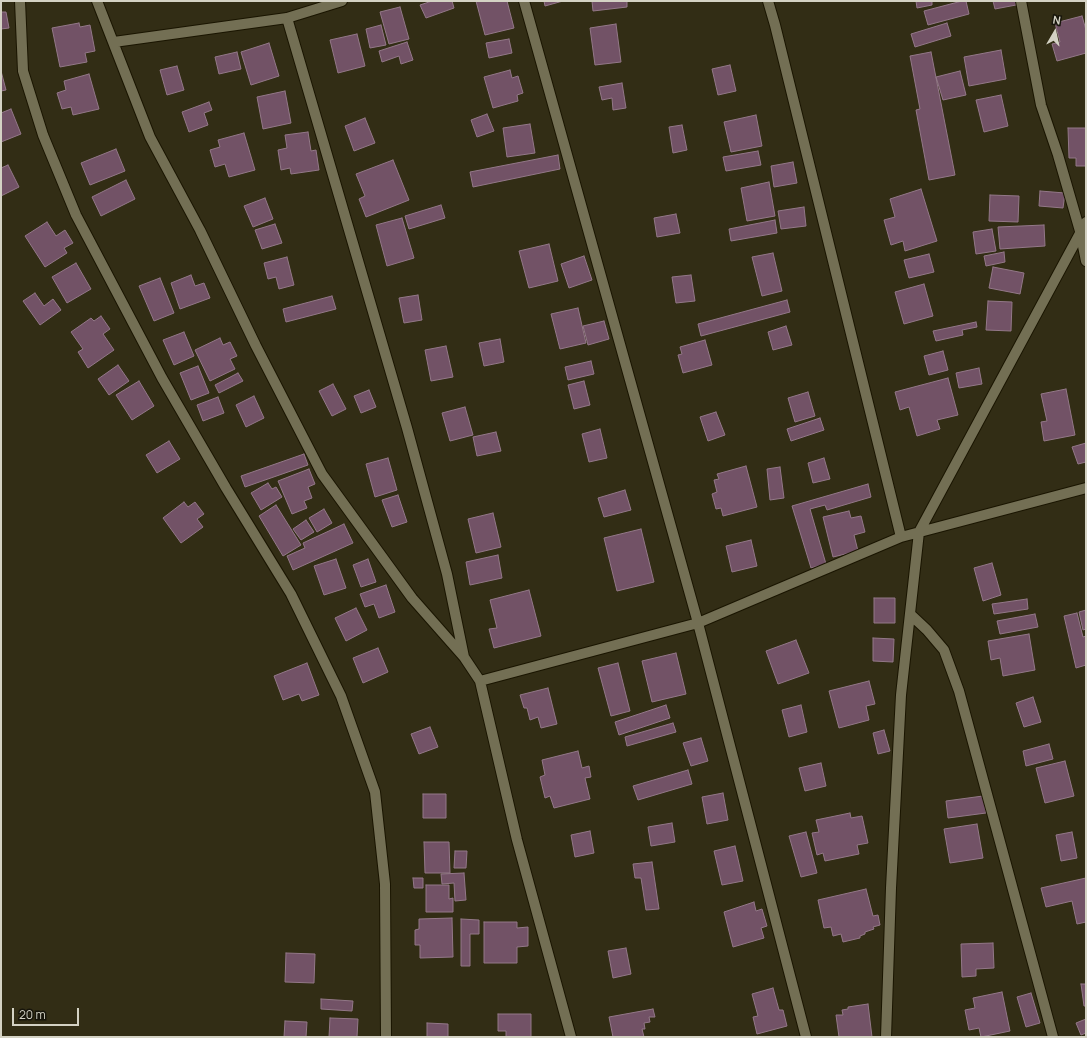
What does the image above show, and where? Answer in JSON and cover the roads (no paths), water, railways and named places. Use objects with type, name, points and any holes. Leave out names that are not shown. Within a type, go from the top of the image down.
[{"type":"street","points":[[20,1],[23,71],[43,135],[76,215],[162,378],[226,488],[291,594],[341,696],[375,792],[386,884],[386,1037]]},
{"type":"street","points":[[97,1],[150,137],[200,230],[256,346],[322,474],[412,598],[464,658],[480,681],[517,840],[571,1037]]},
{"type":"street","points":[[114,42],[287,18],[342,1]]},
{"type":"street","points":[[524,1],[698,623],[806,1037]]},
{"type":"street","points":[[768,1],[779,40],[901,537]]},
{"type":"street","points":[[1021,1],[1041,106],[1058,155],[1080,230],[1086,261]]},
{"type":"street","points":[[287,18],[407,428],[446,574],[464,658]]},
{"type":"street","points":[[886,1037],[891,888],[901,695],[919,532],[1080,230],[1086,222]]},
{"type":"street","points":[[480,681],[698,623],[901,537],[1086,488]]},
{"type":"street","points":[[911,614],[944,650],[959,691],[1053,1037]]}]
